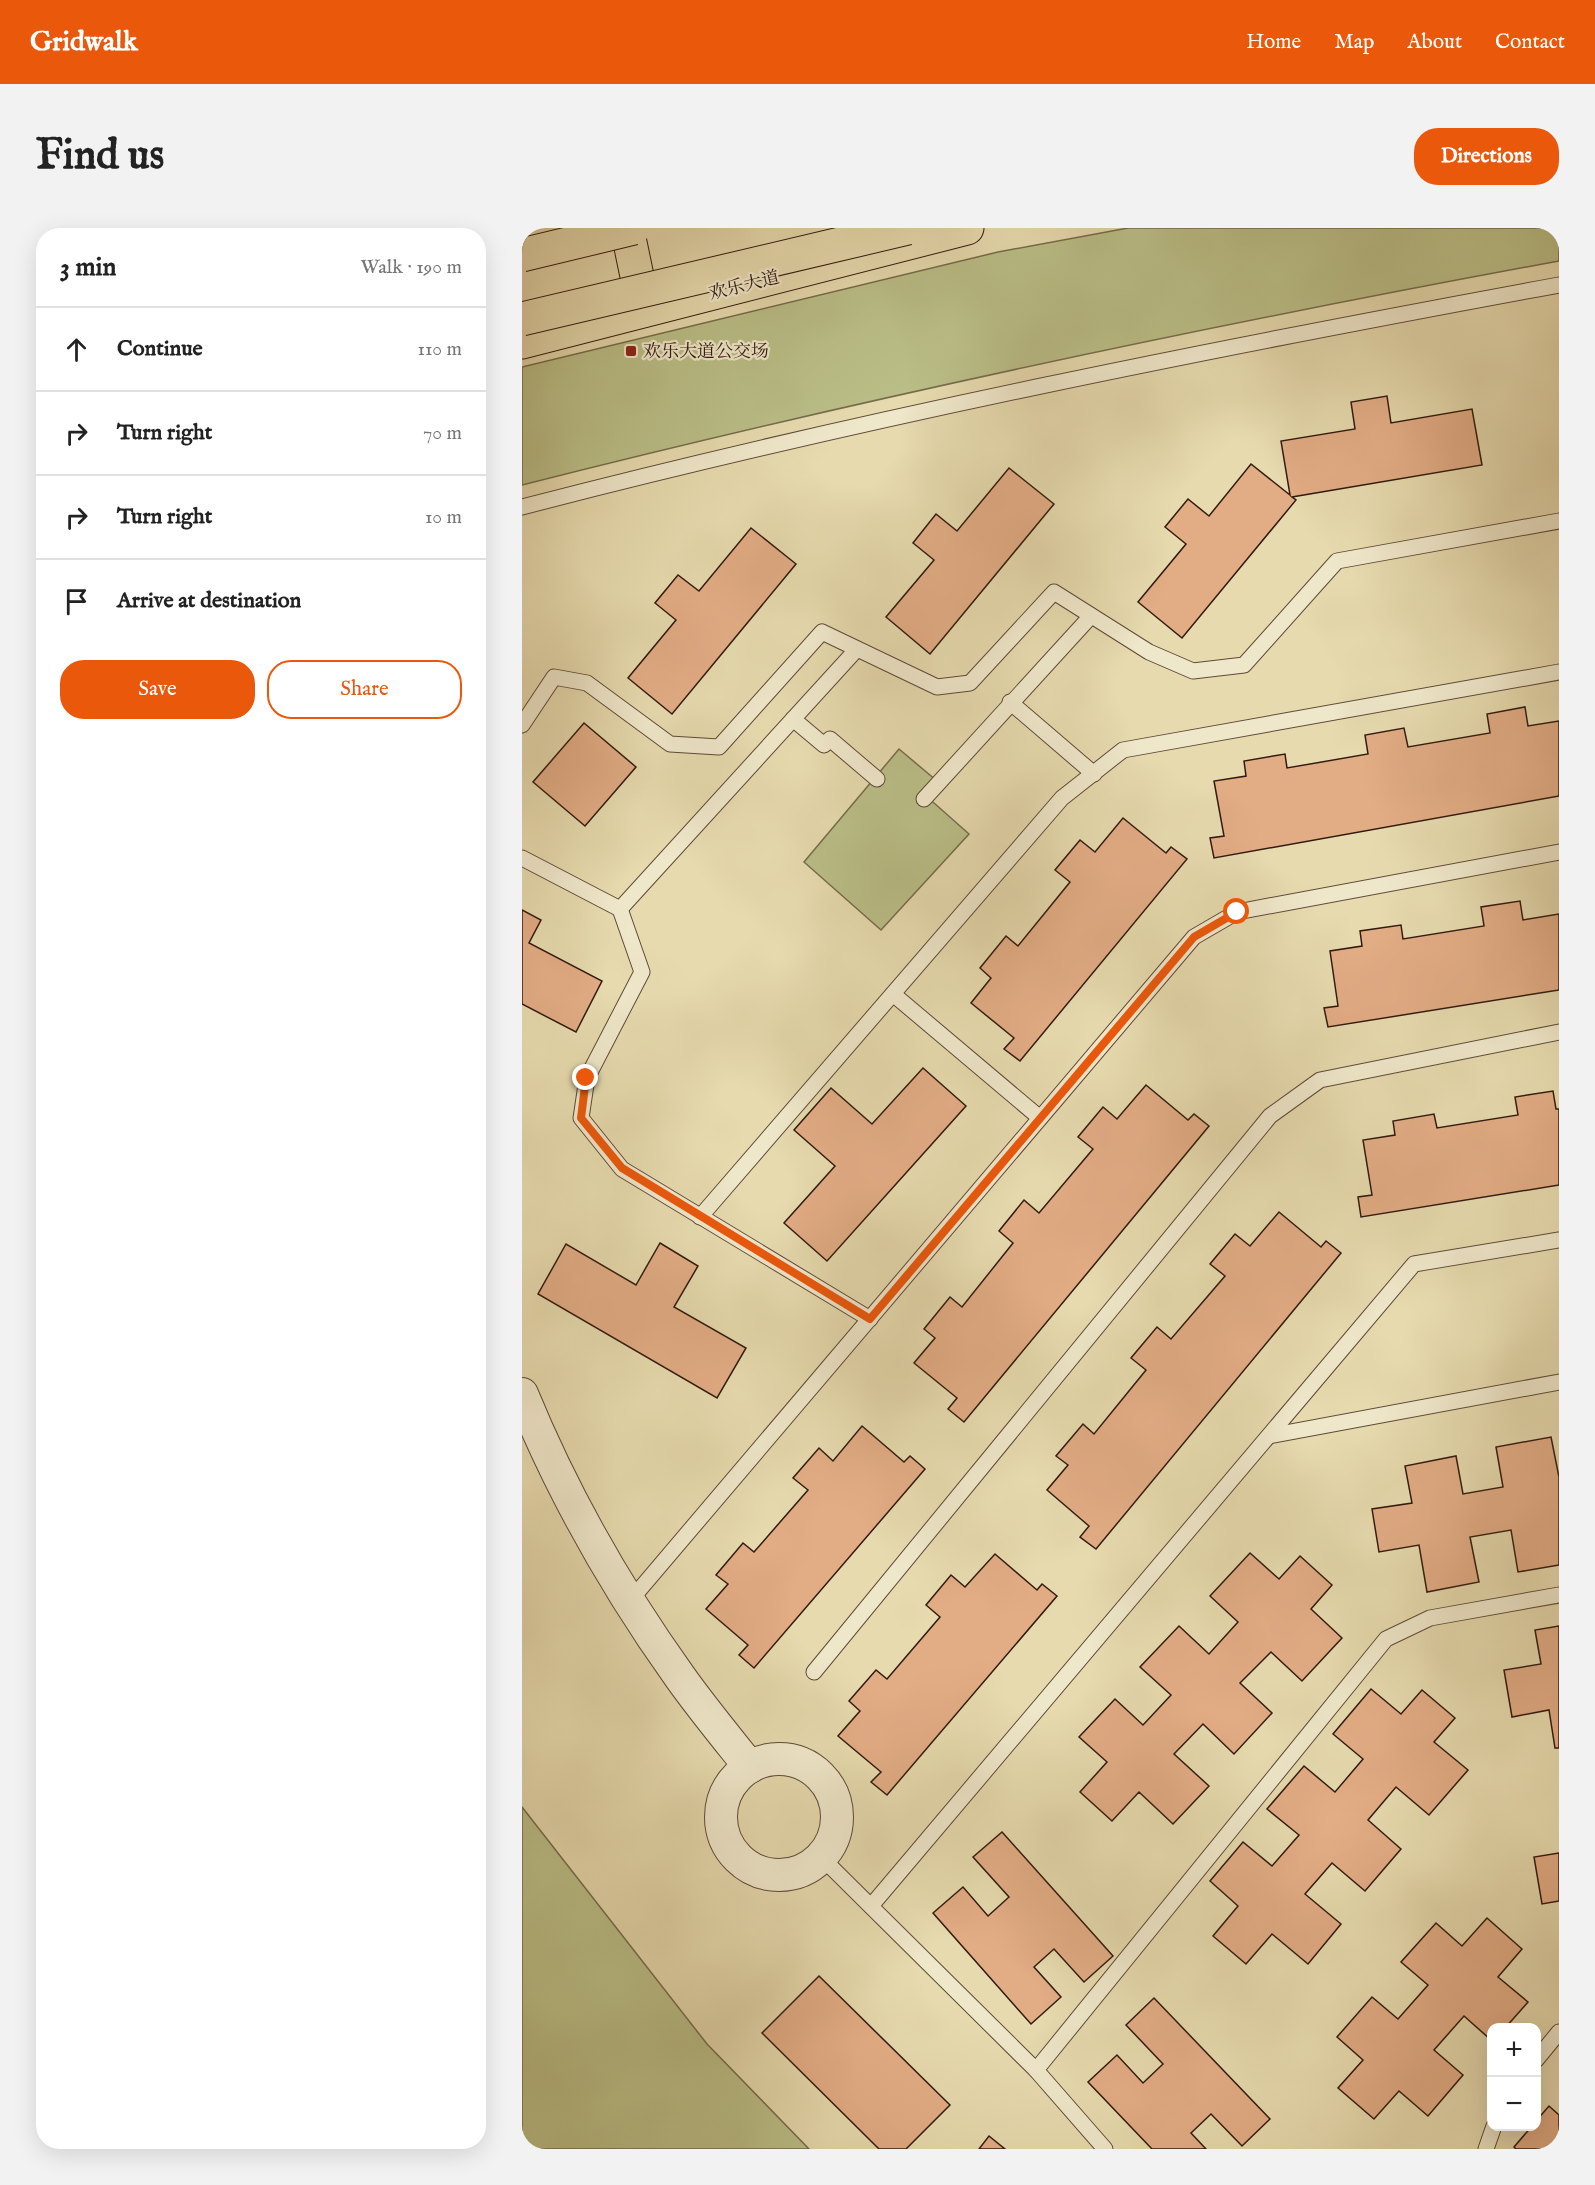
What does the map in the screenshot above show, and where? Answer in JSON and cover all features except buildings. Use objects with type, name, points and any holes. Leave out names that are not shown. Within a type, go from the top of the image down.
[{"type":"main road","points":[[627,228],[644,310]]},
{"type":"main road","points":[[522,255],[634,228]]},
{"type":"main road","name":"欢乐大道","points":[[522,319],[908,228]]},
{"type":"main road","name":"欢乐大道","points":[[522,342],[967,228]]},
{"type":"street","points":[[522,1394],[581,1520],[630,1602],[680,1677],[750,1767]]},
{"type":"street","points":[[782,1759],[798,1762],[813,1769],[825,1781],[835,1803],[837,1828],[831,1844],[821,1857],[808,1868],[793,1874],[776,1875],[752,1869],[733,1853],[724,1839],[721,1806],[727,1790],[736,1777],[765,1760],[782,1759]]},
{"type":"lane","points":[[522,507],[746,451],[1299,333],[1559,285]]},
{"type":"lane","points":[[522,724],[554,677],[586,683],[670,744],[719,747],[822,632],[937,687],[970,683],[1054,592],[1149,652],[1193,671],[1244,665],[1336,561],[1559,521]]},
{"type":"lane","points":[[924,800],[1010,702],[1091,616]]},
{"type":"lane","points":[[620,909],[857,649]]},
{"type":"lane","points":[[700,1216],[1062,798],[1123,750],[1559,672]]},
{"type":"lane","points":[[1010,702],[1094,774]]},
{"type":"lane","points":[[793,719],[824,746],[830,739],[877,779]]},
{"type":"lane","points":[[630,1602],[1194,937],[1237,912],[1559,852]]},
{"type":"lane","points":[[522,858],[620,909],[642,972],[586,1078],[581,1118],[622,1168],[870,1319]]},
{"type":"lane","points":[[893,994],[1040,1118]]},
{"type":"lane","points":[[814,1672],[1270,1116],[1320,1080],[1559,1032]]},
{"type":"lane","points":[[870,1906],[1414,1264],[1559,1240]]},
{"type":"lane","points":[[1269,1436],[1559,1382]]},
{"type":"lane","points":[[1036,2070],[1386,1639],[1430,1618],[1559,1594]]},
{"type":"lane","points":[[821,1857],[1036,2070],[1105,2149]]},
{"type":"lane","points":[[1541,2054],[1559,2032]]},
{"type":"lane","points":[[1486,2149],[1493,2131]]},
{"type":"green space","points":[[1128,228],[1559,228],[1559,261],[1039,364],[780,422],[522,485],[522,367],[998,252]]},
{"type":"green space","points":[[899,749],[937,781],[925,795],[969,834],[881,930],[804,862]]},
{"type":"green space","points":[[522,1807],[707,2044],[809,2149],[522,2149]]},
{"type":"place","name":"欢乐大道公交场","points":[[631,351]]},
{"type":"route","points":[[586,1078],[581,1118],[622,1168],[870,1319],[1194,937],[1237,912]]}]
